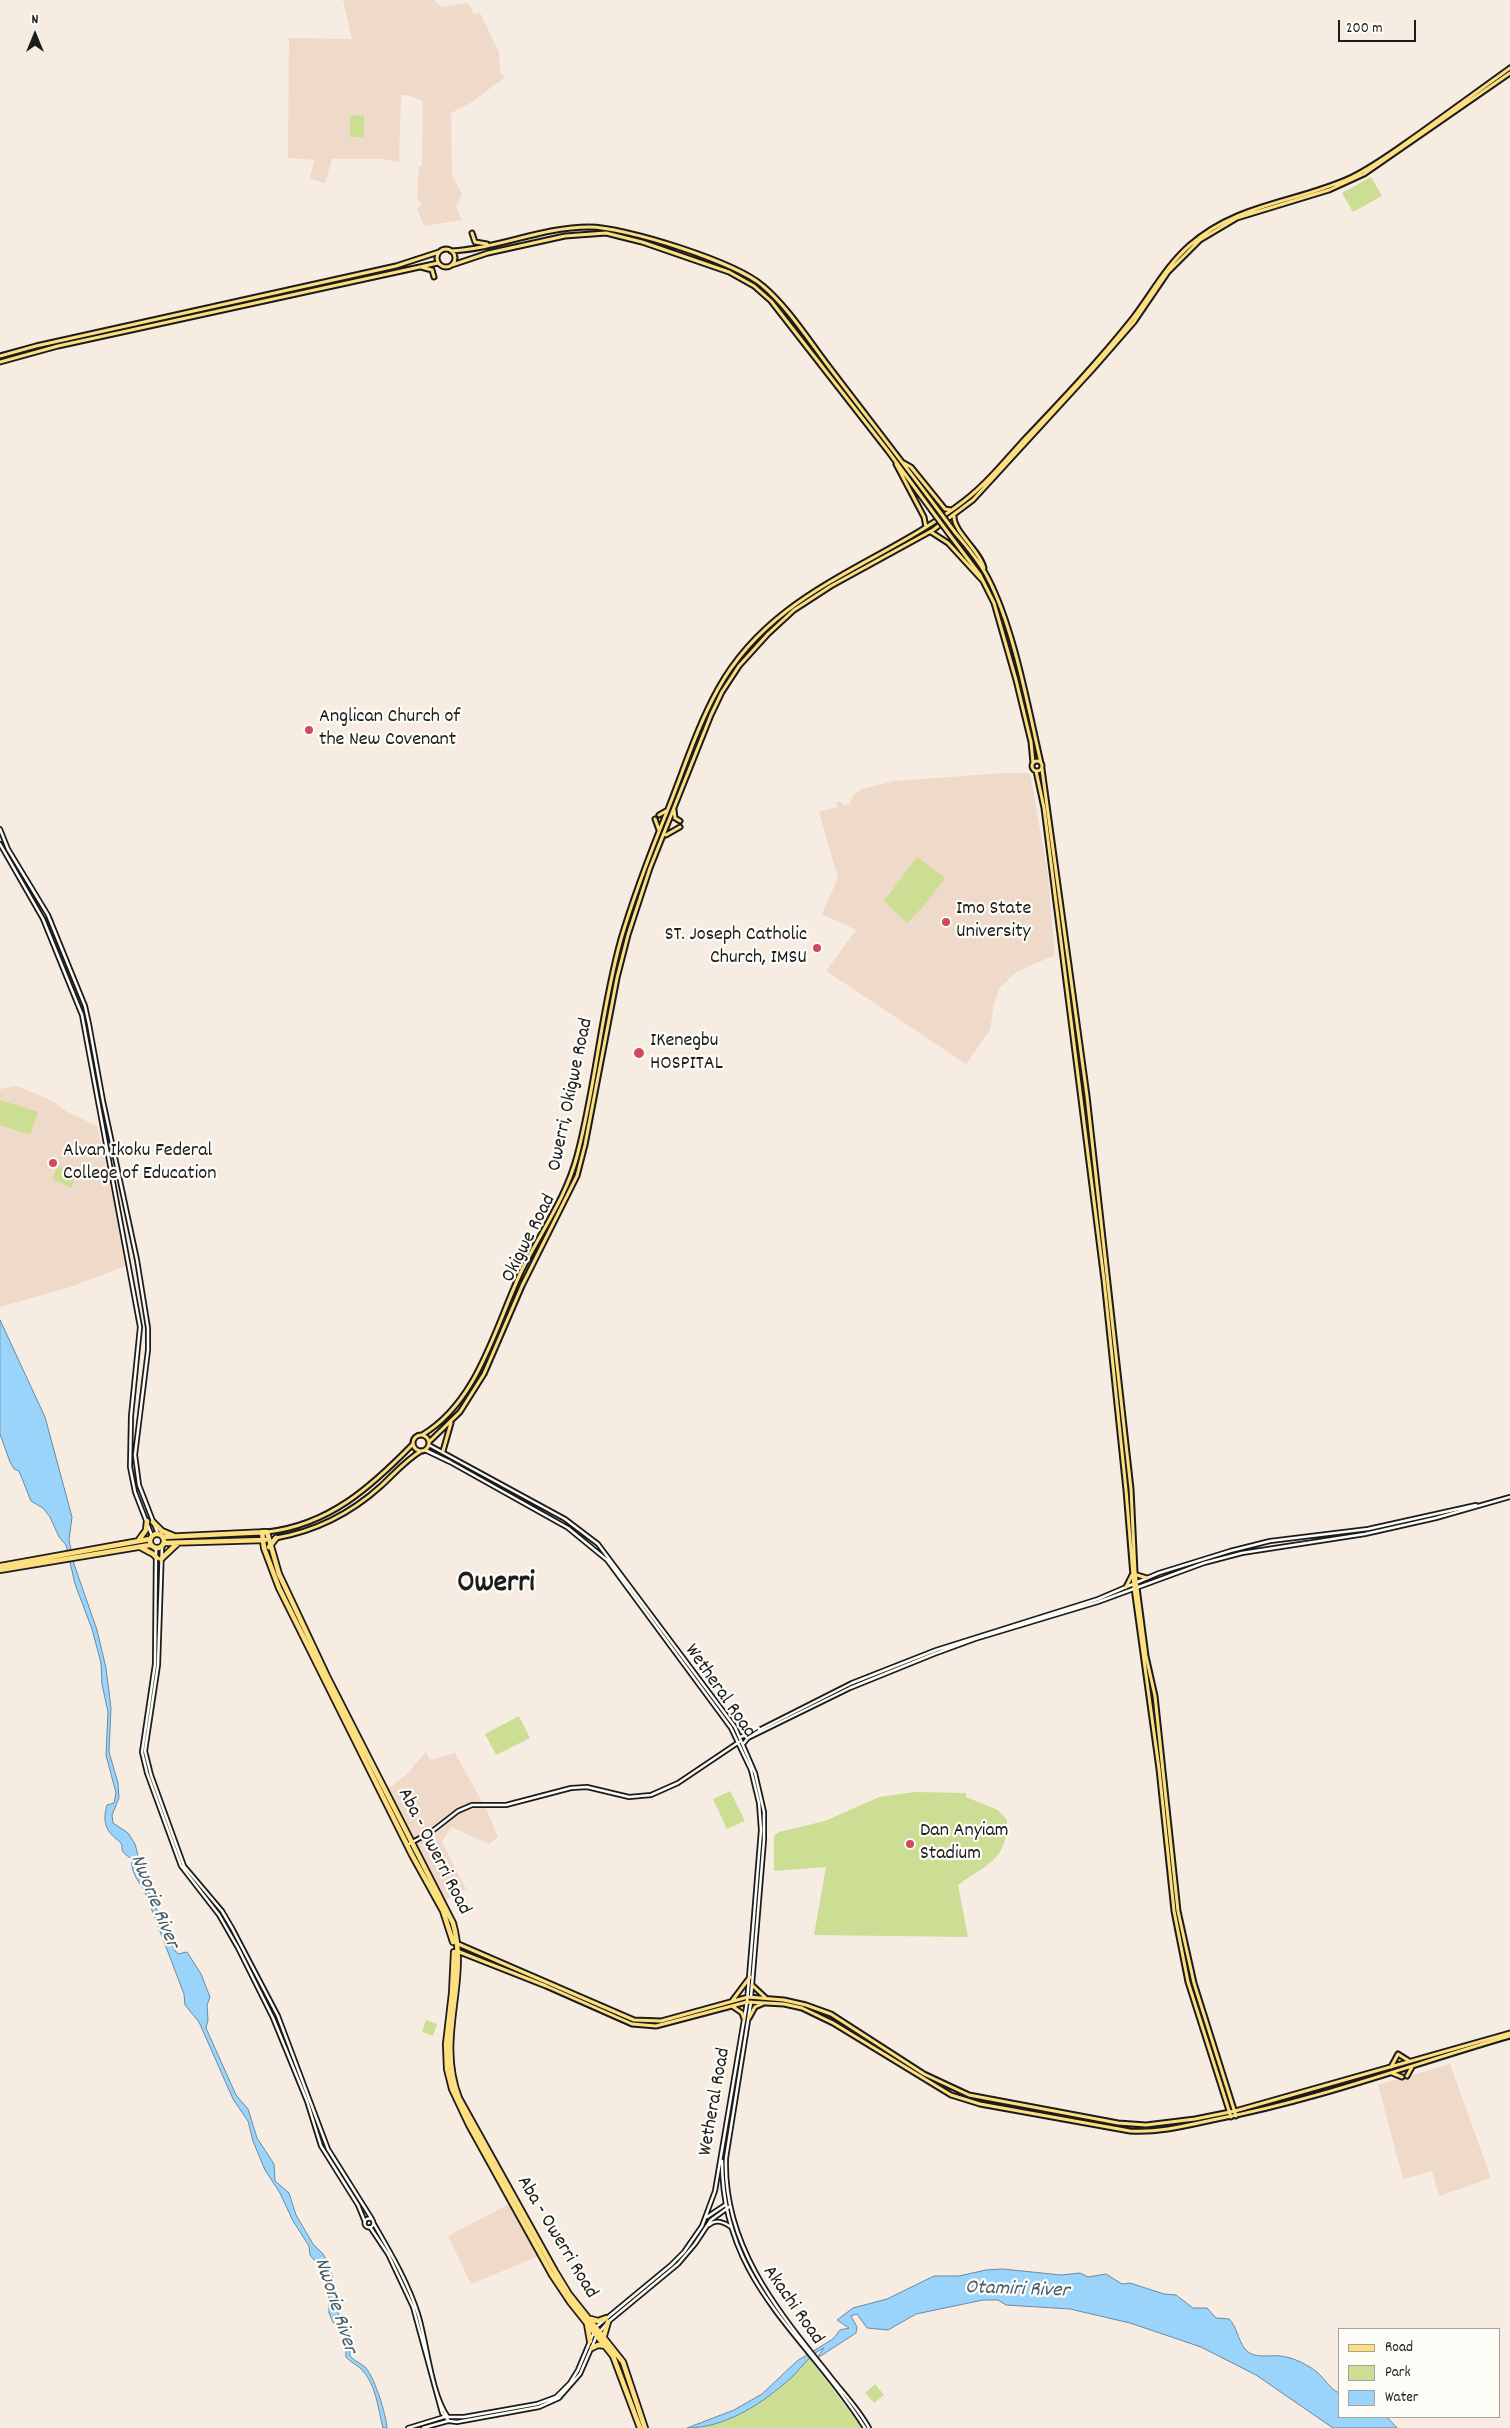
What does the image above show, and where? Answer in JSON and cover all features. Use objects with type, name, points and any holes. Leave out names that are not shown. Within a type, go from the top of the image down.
[{"type":"highway","points":[[138,1544],[146,1530],[147,1521]]},
{"type":"highway","points":[[153,1522],[162,1530],[176,1537]]},
{"type":"highway","points":[[138,1544],[158,1534],[163,1537],[176,1537],[264,1532]]},
{"type":"highway","name":"Aba - Owerri Road","points":[[264,1532],[279,1588],[441,1903],[449,1925],[455,1943],[446,2044],[447,2069],[452,2089],[469,2125],[564,2294],[597,2331],[606,2346],[620,2372],[640,2428]]},
{"type":"highway","points":[[200,1536],[201,1542]]},
{"type":"highway","points":[[150,1545],[151,1537]]},
{"type":"highway","points":[[163,1537],[163,1545]]},
{"type":"highway","points":[[256,1540],[267,1547],[276,1538]]},
{"type":"highway","points":[[0,1566],[138,1544],[150,1545],[156,1548],[178,1543],[266,1540]]},
{"type":"highway","points":[[138,1544],[159,1559],[178,1543]]},
{"type":"highway","points":[[0,1570],[59,1557]]},
{"type":"highway","points":[[590,2341],[588,2321],[607,2320],[604,2336]]},
{"type":"highway","name":"Aba - Owerri Road","points":[[597,2331],[604,2336],[623,2362],[645,2428]]},
{"type":"highway","points":[[592,2348],[598,2345],[606,2346]]},
{"type":"main road","points":[[1060,402],[1131,320],[1176,258],[1204,234],[1243,212],[1337,183],[1356,175],[1405,143],[1510,68]]},
{"type":"main road","points":[[1060,402],[1134,322],[1168,272],[1200,240],[1236,218],[1329,190],[1364,174],[1510,72]]},
{"type":"main road","points":[[0,356],[36,346],[396,266],[444,250],[450,251],[493,245],[558,231],[590,227],[616,230],[715,261],[746,274],[763,285],[829,366],[986,574]]},
{"type":"main road","points":[[558,231],[559,237]]},
{"type":"main road","points":[[472,233],[475,242],[493,245]]},
{"type":"main road","points":[[0,362],[67,344],[418,267],[438,263],[446,268],[488,253],[559,237],[581,233],[606,233],[642,242],[713,266],[744,279],[764,293],[868,425],[984,582],[994,603],[1016,680],[1031,742],[1034,763],[1032,767],[1036,771],[1044,808],[1080,1078],[1104,1280],[1135,1585],[1158,1744],[1178,1911],[1185,1948],[1205,2022],[1236,2116]]},
{"type":"main road","points":[[450,251],[454,256],[452,265]]},
{"type":"main road","points":[[438,263],[437,257],[439,252]]},
{"type":"main road","points":[[713,266],[715,261]]},
{"type":"main road","points":[[418,267],[432,270],[434,277]]},
{"type":"main road","points":[[824,369],[829,366]]},
{"type":"main road","name":"Owerri, Okigwe Road","points":[[422,1435],[452,1409],[470,1384],[523,1268],[566,1189],[576,1159],[605,1029],[622,934],[664,818],[718,690],[735,663],[764,631],[790,607],[848,570],[926,527],[960,504],[978,490],[1060,402]]},
{"type":"main road","name":"Okigwe Road","points":[[429,1443],[452,1420],[484,1374],[522,1286],[577,1176],[583,1154],[605,1029],[628,935],[650,868],[711,714],[722,692],[739,666],[768,634],[794,610],[852,574],[930,531],[964,508],[985,488],[1060,402]]},
{"type":"main road","points":[[868,425],[872,422]]},
{"type":"main road","points":[[895,461],[900,475],[924,517],[926,527]]},
{"type":"main road","points":[[902,462],[911,468],[945,509],[952,510]]},
{"type":"main road","points":[[960,504],[964,508]]},
{"type":"main road","points":[[954,515],[956,525],[982,559],[1009,633],[1042,769],[1084,1077],[1131,1489],[1134,1572],[1126,1587]]},
{"type":"main road","points":[[930,531],[948,543],[984,582]]},
{"type":"main road","points":[[848,570],[852,574]]},
{"type":"main road","points":[[1034,763],[1041,763]]},
{"type":"main road","points":[[1036,771],[1042,769]]},
{"type":"main road","points":[[674,807],[674,815],[680,821]]},
{"type":"main road","points":[[659,815],[668,808]]},
{"type":"main road","points":[[655,819],[659,828],[658,834]]},
{"type":"main road","points":[[663,837],[669,831],[680,827]]},
{"type":"main road","points":[[0,829],[14,859],[48,915],[83,1000],[137,1260],[148,1328],[148,1350],[135,1454],[139,1485],[158,1534]]},
{"type":"main road","points":[[0,844],[8,861],[43,919],[80,1008],[131,1266],[140,1327],[130,1457],[135,1492],[147,1521],[151,1537]]},
{"type":"main road","points":[[8,861],[14,859]]},
{"type":"main road","points":[[93,1077],[98,1076]]},
{"type":"main road","points":[[1080,1078],[1084,1077]]},
{"type":"main road","points":[[553,1214],[558,1216]]},
{"type":"main road","points":[[443,1451],[452,1420]]},
{"type":"main road","points":[[264,1532],[311,1522],[349,1503],[414,1444],[416,1437],[422,1435],[427,1437],[429,1443],[423,1451],[367,1498],[340,1517],[312,1529],[266,1540]]},
{"type":"main road","name":"Wetheral Road","points":[[429,1443],[564,1520],[598,1544],[744,1743],[758,1780],[764,1828],[750,1997]]},
{"type":"main road","points":[[414,1444],[423,1451]]},
{"type":"main road","name":"Wetheral Road","points":[[423,1451],[450,1462],[568,1528],[598,1551],[731,1728],[751,1770],[760,1816],[760,1850],[750,1997]]},
{"type":"main road","points":[[744,1743],[748,1738],[784,1720],[879,1676],[976,1639],[1098,1602],[1147,1578],[1230,1551],[1270,1541],[1368,1529],[1510,1497]]},
{"type":"main road","points":[[740,1737],[753,1733],[852,1684],[908,1661],[965,1640],[1098,1599],[1126,1587],[1242,1553],[1335,1538],[1436,1518],[1485,1503]]},
{"type":"main road","points":[[1434,1514],[1436,1518]]},
{"type":"main road","points":[[1334,1533],[1335,1538]]},
{"type":"main road","points":[[163,1545],[159,1559],[155,1664],[142,1752],[147,1773],[181,1866],[220,1915],[238,1948],[273,2018],[306,2101],[321,2146],[358,2205],[366,2226],[370,2227],[388,2254],[413,2307],[436,2398],[444,2418]]},
{"type":"main road","points":[[156,1548],[159,1559],[158,1665],[145,1751],[151,1775],[184,1866],[222,1911],[232,1928],[278,2016],[328,2149],[372,2219],[395,2262],[414,2304],[439,2398],[449,2419]]},
{"type":"main road","points":[[1134,1572],[1139,1577],[1147,1578]]},
{"type":"main road","points":[[409,1844],[431,1832],[458,1810],[472,1805],[506,1805],[571,1788],[587,1787],[629,1797],[650,1795],[678,1783],[739,1742]]},
{"type":"main road","points":[[1158,1744],[1176,1927],[1188,1982],[1231,2117]]},
{"type":"main road","points":[[455,1943],[634,2020],[662,2021],[731,2003],[766,2000],[806,2005],[831,2014],[924,2074],[954,2089],[983,2099],[1135,2124],[1160,2124],[1235,2111],[1509,2035]]},
{"type":"main road","points":[[455,1950],[546,1986],[632,2024],[656,2026],[750,1997],[802,2008],[817,2014],[937,2088],[980,2104],[1137,2131],[1236,2116],[1413,2066],[1509,2035]]},
{"type":"main road","points":[[731,2003],[750,1977]]},
{"type":"main road","points":[[752,1985],[766,2000]]},
{"type":"main road","points":[[749,2002],[750,1997]]},
{"type":"main road","points":[[749,2018],[755,2007],[766,2000]]},
{"type":"main road","name":"Wetheral Road","points":[[727,2207],[726,2151],[749,2018],[749,2002]]},
{"type":"main road","name":"Wetheral Road","points":[[694,2243],[706,2218],[715,2191],[744,2019],[749,2002]]},
{"type":"main road","points":[[731,2003],[742,2012],[744,2019]]},
{"type":"main road","points":[[1390,2068],[1398,2054],[1410,2062]]},
{"type":"main road","points":[[1406,2076],[1413,2066]]},
{"type":"main road","points":[[1389,2073],[1402,2077]]},
{"type":"main road","name":"Akachi Road","points":[[722,2157],[731,2227],[743,2259],[769,2304],[806,2347]]},
{"type":"main road","name":"Wetheral Road","points":[[706,2218],[727,2207]]},
{"type":"main road","name":"Wetheral Road","points":[[597,2331],[607,2320],[669,2272],[711,2220],[727,2207]]},
{"type":"main road","name":"Akachi Road","points":[[727,2207],[752,2268],[776,2308],[865,2428]]},
{"type":"main road","points":[[365,2222],[372,2219]]},
{"type":"main road","points":[[706,2228],[714,2222],[724,2223],[731,2227]]},
{"type":"main road","points":[[370,2227],[374,2224]]},
{"type":"main road","points":[[423,2428],[449,2419],[537,2404],[556,2397],[574,2376],[590,2341],[597,2331]]},
{"type":"main road","points":[[408,2428],[444,2418],[465,2420],[539,2407],[554,2401],[574,2382],[592,2348],[597,2331]]},
{"type":"main road","name":"Akachi Road","points":[[815,2360],[869,2428]]},
{"type":"shaded area","points":[[343,0],[434,0],[441,7],[468,3],[474,14],[480,13],[499,52],[500,72],[505,77],[472,102],[451,113],[452,176],[462,194],[456,206],[462,220],[424,226],[417,208],[422,206],[417,197],[419,167],[422,166],[423,101],[408,95],[401,95],[399,162],[384,159],[332,159],[325,183],[310,179],[314,160],[288,158],[289,38],[352,39]]},
{"type":"shaded area","name":"Imo State University","points":[[1004,773],[1030,773],[1048,875],[1055,955],[1016,972],[999,989],[994,1004],[990,1030],[966,1064],[826,971],[856,930],[822,914],[838,878],[819,812],[838,807],[836,802],[840,801],[843,806],[850,803],[853,795],[862,789],[895,781]]},
{"type":"shaded area","name":"Alvan Ikoku Federal College of Education","points":[[17,1086],[53,1101],[67,1112],[97,1126],[128,1265],[70,1287],[0,1307],[0,1089]]},
{"type":"shaded area","points":[[426,1752],[430,1760],[455,1753],[486,1809],[498,1837],[489,1844],[451,1827],[442,1842],[466,1889],[444,1901],[388,1789],[406,1775]]},
{"type":"shaded area","points":[[1450,2064],[1491,2178],[1439,2196],[1432,2171],[1403,2179],[1378,2085]]},
{"type":"shaded area","points":[[509,2204],[539,2256],[471,2284],[448,2236]]},
{"type":"green space","points":[[364,115],[364,137],[350,137],[350,116]]},
{"type":"green space","points":[[1371,177],[1382,196],[1353,212],[1342,193]]},
{"type":"green space","points":[[917,857],[945,878],[928,901],[907,923],[884,901]]},
{"type":"green space","points":[[0,1100],[38,1112],[30,1135],[0,1125]]},
{"type":"green space","points":[[58,1166],[77,1174],[71,1188],[52,1179]]},
{"type":"green space","points":[[519,1716],[530,1738],[496,1755],[485,1734]]},
{"type":"green space","points":[[730,1791],[745,1821],[727,1829],[713,1799]]},
{"type":"green space","points":[[915,1792],[966,1793],[966,1797],[998,1810],[1007,1820],[1004,1844],[994,1860],[958,1885],[968,1937],[814,1935],[826,1867],[774,1871],[774,1836],[779,1832],[825,1821],[879,1797]]},
{"type":"green space","points":[[426,2020],[437,2024],[433,2036],[422,2032]]},
{"type":"green space","points":[[809,2358],[862,2428],[701,2428],[727,2418],[773,2394]]},
{"type":"green space","points":[[875,2384],[884,2395],[874,2403],[865,2393]]},
{"type":"water","name":"Nworie River","points":[[0,1320],[45,1417],[72,1517],[69,1540],[74,1564],[97,1630],[106,1668],[111,1708],[109,1752],[118,1783],[119,1798],[112,1815],[113,1823],[128,1833],[135,1844],[146,1885],[174,1949],[178,1954],[187,1952],[201,1974],[210,1997],[207,2005],[208,2020],[206,2028],[236,2095],[248,2109],[257,2138],[274,2164],[275,2181],[289,2193],[296,2215],[313,2244],[328,2262],[334,2283],[337,2311],[350,2335],[350,2356],[366,2368],[373,2380],[385,2414],[387,2428],[383,2428],[376,2397],[370,2381],[361,2369],[346,2357],[345,2337],[333,2322],[329,2313],[329,2283],[326,2274],[310,2255],[309,2246],[265,2170],[253,2141],[248,2121],[233,2099],[199,2022],[185,2005],[184,1994],[145,1892],[134,1873],[132,1860],[123,1852],[120,1842],[111,1834],[106,1826],[107,1805],[114,1803],[116,1793],[106,1755],[108,1712],[102,1684],[101,1663],[92,1629],[75,1584],[66,1545],[59,1537],[50,1517],[43,1508],[31,1501],[19,1471],[14,1469],[10,1462],[0,1434]]},
{"type":"water","name":"Otamiri River","points":[[1003,2269],[1061,2275],[1080,2273],[1088,2277],[1106,2274],[1122,2284],[1130,2283],[1164,2294],[1176,2295],[1193,2308],[1207,2308],[1216,2318],[1229,2319],[1249,2353],[1259,2356],[1290,2358],[1317,2372],[1338,2392],[1338,2418],[1388,2418],[1397,2428],[1333,2428],[1256,2375],[1201,2347],[1130,2323],[1070,2309],[1006,2305],[998,2300],[983,2300],[916,2314],[888,2330],[867,2328],[857,2314],[851,2316],[857,2327],[856,2333],[816,2359],[824,2348],[814,2354],[782,2386],[757,2404],[716,2424],[687,2428],[734,2410],[762,2394],[797,2361],[833,2339],[840,2330],[849,2328],[837,2320],[853,2308],[887,2299],[934,2276],[959,2276],[986,2270]]},
{"type":"place","name":"Anglican Church of the New Covenant","points":[[309,730]]},
{"type":"place","name":"Imo State University","points":[[946,922]]},
{"type":"place","name":"ST. Joseph Catholic Church, IMSU","points":[[817,948]]},
{"type":"place","name":"IKenegbu HOSPITAL","points":[[639,1053]]},
{"type":"place","name":"Alvan Ikoku Federal College of Education","points":[[53,1163]]},
{"type":"place","name":"Dan Anyiam Stadium","points":[[910,1844]]},
{"type":"district","name":"Owerri","points":[[496,1586]]}]
